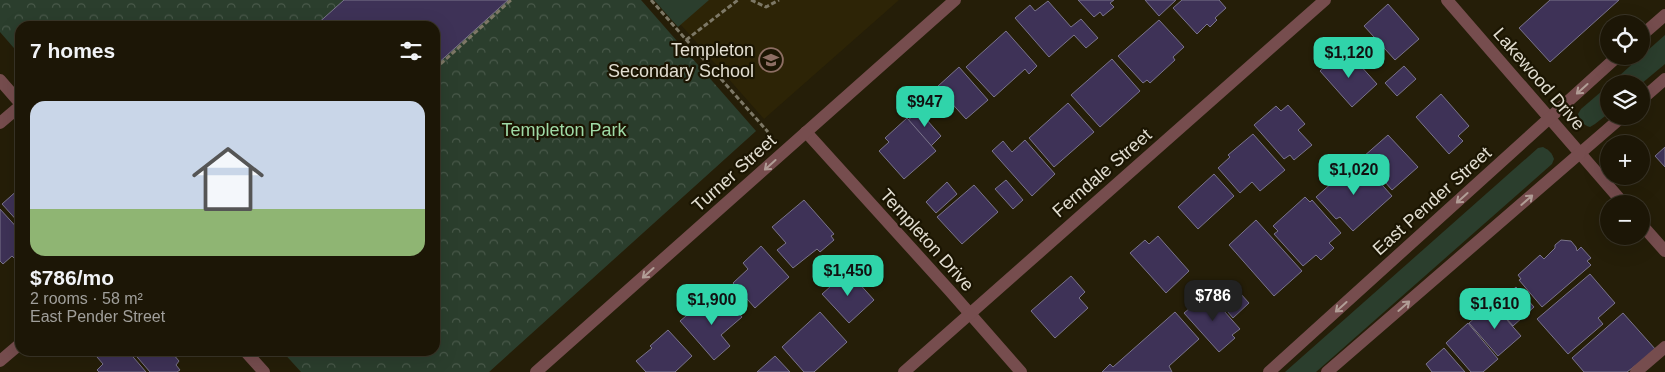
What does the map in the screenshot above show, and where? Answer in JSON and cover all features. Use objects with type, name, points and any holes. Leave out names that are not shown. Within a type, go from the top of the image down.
[{"type":"street","name":"Turner Street","points":[[536,372],[955,0]]},
{"type":"street","name":"Ferndale Street","points":[[904,372],[1325,0]]},
{"type":"street","name":"Lakewood Drive","points":[[1447,0],[1616,195]]},
{"type":"street","points":[[1650,28],[1665,14]]},
{"type":"street","name":"East Pender Street","points":[[1269,372],[1608,65]]},
{"type":"street","points":[[1650,92],[1665,79]]},
{"type":"street","points":[[0,80],[15,98]]},
{"type":"street","points":[[0,123],[15,109]]},
{"type":"street","points":[[1327,372],[1613,125]]},
{"type":"street","name":"Templeton Drive","points":[[806,132],[1021,372]]},
{"type":"street","points":[[1650,234],[1665,251]]},
{"type":"street","points":[[1636,372],[1665,347]]},
{"type":"street","points":[[0,361],[15,348]]},
{"type":"street","points":[[250,356],[264,372]]},
{"type":"path","points":[[440,64],[511,0]]},
{"type":"path","points":[[651,0],[768,132]]},
{"type":"path","points":[[686,40],[738,0]]},
{"type":"path","points":[[751,0],[766,7],[779,0]]},
{"type":"shaded area","name":"Templeton Secondary School","points":[[659,0],[899,0],[764,119]]},
{"type":"green space","name":"Templeton Park","points":[[0,0],[641,0],[756,131],[489,372],[301,372],[287,356],[440,356],[440,21],[15,21],[15,49],[0,32]]},
{"type":"green space","points":[[654,0],[709,0],[678,27]]},
{"type":"green space","points":[[1665,35],[1665,64],[1650,76],[1620,75],[1631,65],[1650,65],[1650,48]]},
{"type":"green space","points":[[1600,93],[1600,120],[1590,127],[1585,125],[1580,121],[1578,114],[1581,109]]},
{"type":"green space","points":[[1543,147],[1552,155],[1554,159],[1552,164],[1316,372],[1285,372],[1538,148]]},
{"type":"building","points":[[344,0],[508,0],[440,61],[440,21],[321,21]]},
{"type":"building","points":[[1078,0],[1114,0],[1110,3],[1114,7],[1103,16],[1100,12],[1094,17]]},
{"type":"building","points":[[1145,0],[1176,0],[1159,16]]},
{"type":"building","points":[[1182,0],[1219,0],[1226,8],[1215,18],[1217,20],[1210,27],[1207,24],[1197,34],[1173,8]]},
{"type":"building","points":[[1550,0],[1619,0],[1600,15],[1600,17],[1550,62],[1519,28]]},
{"type":"building","points":[[1048,1],[1071,27],[1081,19],[1098,38],[1086,48],[1074,35],[1049,57],[1015,18],[1030,5],[1035,11]]},
{"type":"building","points":[[1388,4],[1419,39],[1395,60],[1364,26]]},
{"type":"building","points":[[1159,20],[1184,47],[1173,57],[1175,60],[1150,83],[1147,80],[1143,83],[1118,56]]},
{"type":"building","points":[[1006,31],[1037,66],[1029,74],[1025,69],[994,97],[966,67]]},
{"type":"building","points":[[1349,53],[1377,84],[1352,107],[1320,71],[1335,57],[1340,62]]},
{"type":"building","points":[[1112,59],[1140,91],[1100,127],[1071,95]]},
{"type":"building","points":[[1404,66],[1416,79],[1397,96],[1385,83]]},
{"type":"building","points":[[959,67],[988,100],[966,119],[937,87]]},
{"type":"building","points":[[1441,94],[1469,126],[1458,136],[1463,141],[1449,154],[1416,117]]},
{"type":"building","points":[[1068,103],[1094,132],[1054,167],[1029,138]]},
{"type":"building","points":[[1288,105],[1305,124],[1298,130],[1312,145],[1294,160],[1290,155],[1284,159],[1254,125],[1276,106],[1281,111]]},
{"type":"building","points":[[919,111],[941,136],[931,146],[908,120]]},
{"type":"building","points":[[907,118],[936,151],[904,179],[879,151],[889,142],[885,138]]},
{"type":"building","points":[[1253,134],[1285,170],[1260,191],[1252,182],[1240,193],[1218,168],[1230,157],[1228,155]]},
{"type":"building","points":[[1388,135],[1418,167],[1392,190],[1363,157]]},
{"type":"building","points":[[1025,140],[1055,174],[1032,196],[992,151],[1003,141],[1012,152]]},
{"type":"building","points":[[1665,147],[1665,167],[1655,156]]},
{"type":"building","points":[[1359,159],[1392,196],[1353,231],[1340,217],[1336,219],[1316,197]]},
{"type":"building","points":[[1214,174],[1234,196],[1198,229],[1178,207]]},
{"type":"building","points":[[1006,180],[1023,200],[1013,209],[995,189]]},
{"type":"building","points":[[947,182],[957,194],[936,213],[926,202]]},
{"type":"building","points":[[974,185],[998,212],[962,244],[937,217]]},
{"type":"building","points":[[15,192],[15,218],[2,204]]},
{"type":"building","points":[[1305,197],[1310,202],[1312,200],[1341,233],[1329,243],[1334,248],[1321,260],[1316,255],[1303,266],[1274,234],[1278,231],[1273,226]]},
{"type":"building","points":[[804,200],[834,234],[831,236],[834,240],[820,252],[817,249],[793,268],[777,250],[786,243],[772,227]]},
{"type":"building","points":[[0,209],[15,226],[15,259],[12,256],[3,264],[0,261]]},
{"type":"building","points":[[1256,220],[1302,271],[1274,296],[1229,245]]},
{"type":"building","points":[[1158,236],[1189,271],[1166,293],[1130,253],[1145,240],[1149,244]]},
{"type":"building","points":[[1561,240],[1571,241],[1577,251],[1581,247],[1591,258],[1587,261],[1591,265],[1542,307],[1519,280],[1521,279],[1518,275],[1540,255],[1544,259]]},
{"type":"building","points":[[761,246],[789,277],[755,308],[733,283],[748,269],[743,263]]},
{"type":"building","points":[[848,271],[874,300],[849,323],[822,294]]},
{"type":"building","points":[[1590,274],[1615,303],[1598,318],[1603,324],[1568,354],[1537,319]]},
{"type":"building","points":[[1071,276],[1085,292],[1079,298],[1088,308],[1055,338],[1031,311]]},
{"type":"building","points":[[1231,283],[1249,303],[1233,318],[1215,297]]},
{"type":"building","points":[[1516,287],[1534,307],[1513,326],[1495,305]]},
{"type":"building","points":[[1208,293],[1240,329],[1232,335],[1235,338],[1219,352],[1184,313]]},
{"type":"building","points":[[710,298],[719,308],[727,300],[742,317],[721,335],[730,346],[714,360],[680,321]]},
{"type":"building","points":[[1492,303],[1521,336],[1498,356],[1469,323]]},
{"type":"building","points":[[820,312],[847,342],[814,372],[804,372],[782,347]]},
{"type":"building","points":[[1175,312],[1199,339],[1169,366],[1172,372],[1102,372],[1110,364],[1113,367]]},
{"type":"building","points":[[1623,313],[1656,350],[1627,372],[1584,372],[1572,358]]},
{"type":"building","points":[[1468,323],[1498,359],[1483,372],[1471,372],[1446,343]]},
{"type":"building","points":[[668,330],[692,356],[675,372],[646,372],[636,361],[652,348],[650,346]]},
{"type":"building","points":[[1444,348],[1465,372],[1432,372],[1426,364]]},
{"type":"building","points":[[132,356],[146,372],[99,372],[97,370],[103,364],[97,357]]},
{"type":"building","points":[[136,356],[175,356],[179,361],[176,365],[180,370],[177,372],[150,372]]},
{"type":"building","points":[[775,356],[790,372],[757,372]]},
{"type":"place","name":"Templeton Secondary School","points":[[771,60]]}]
